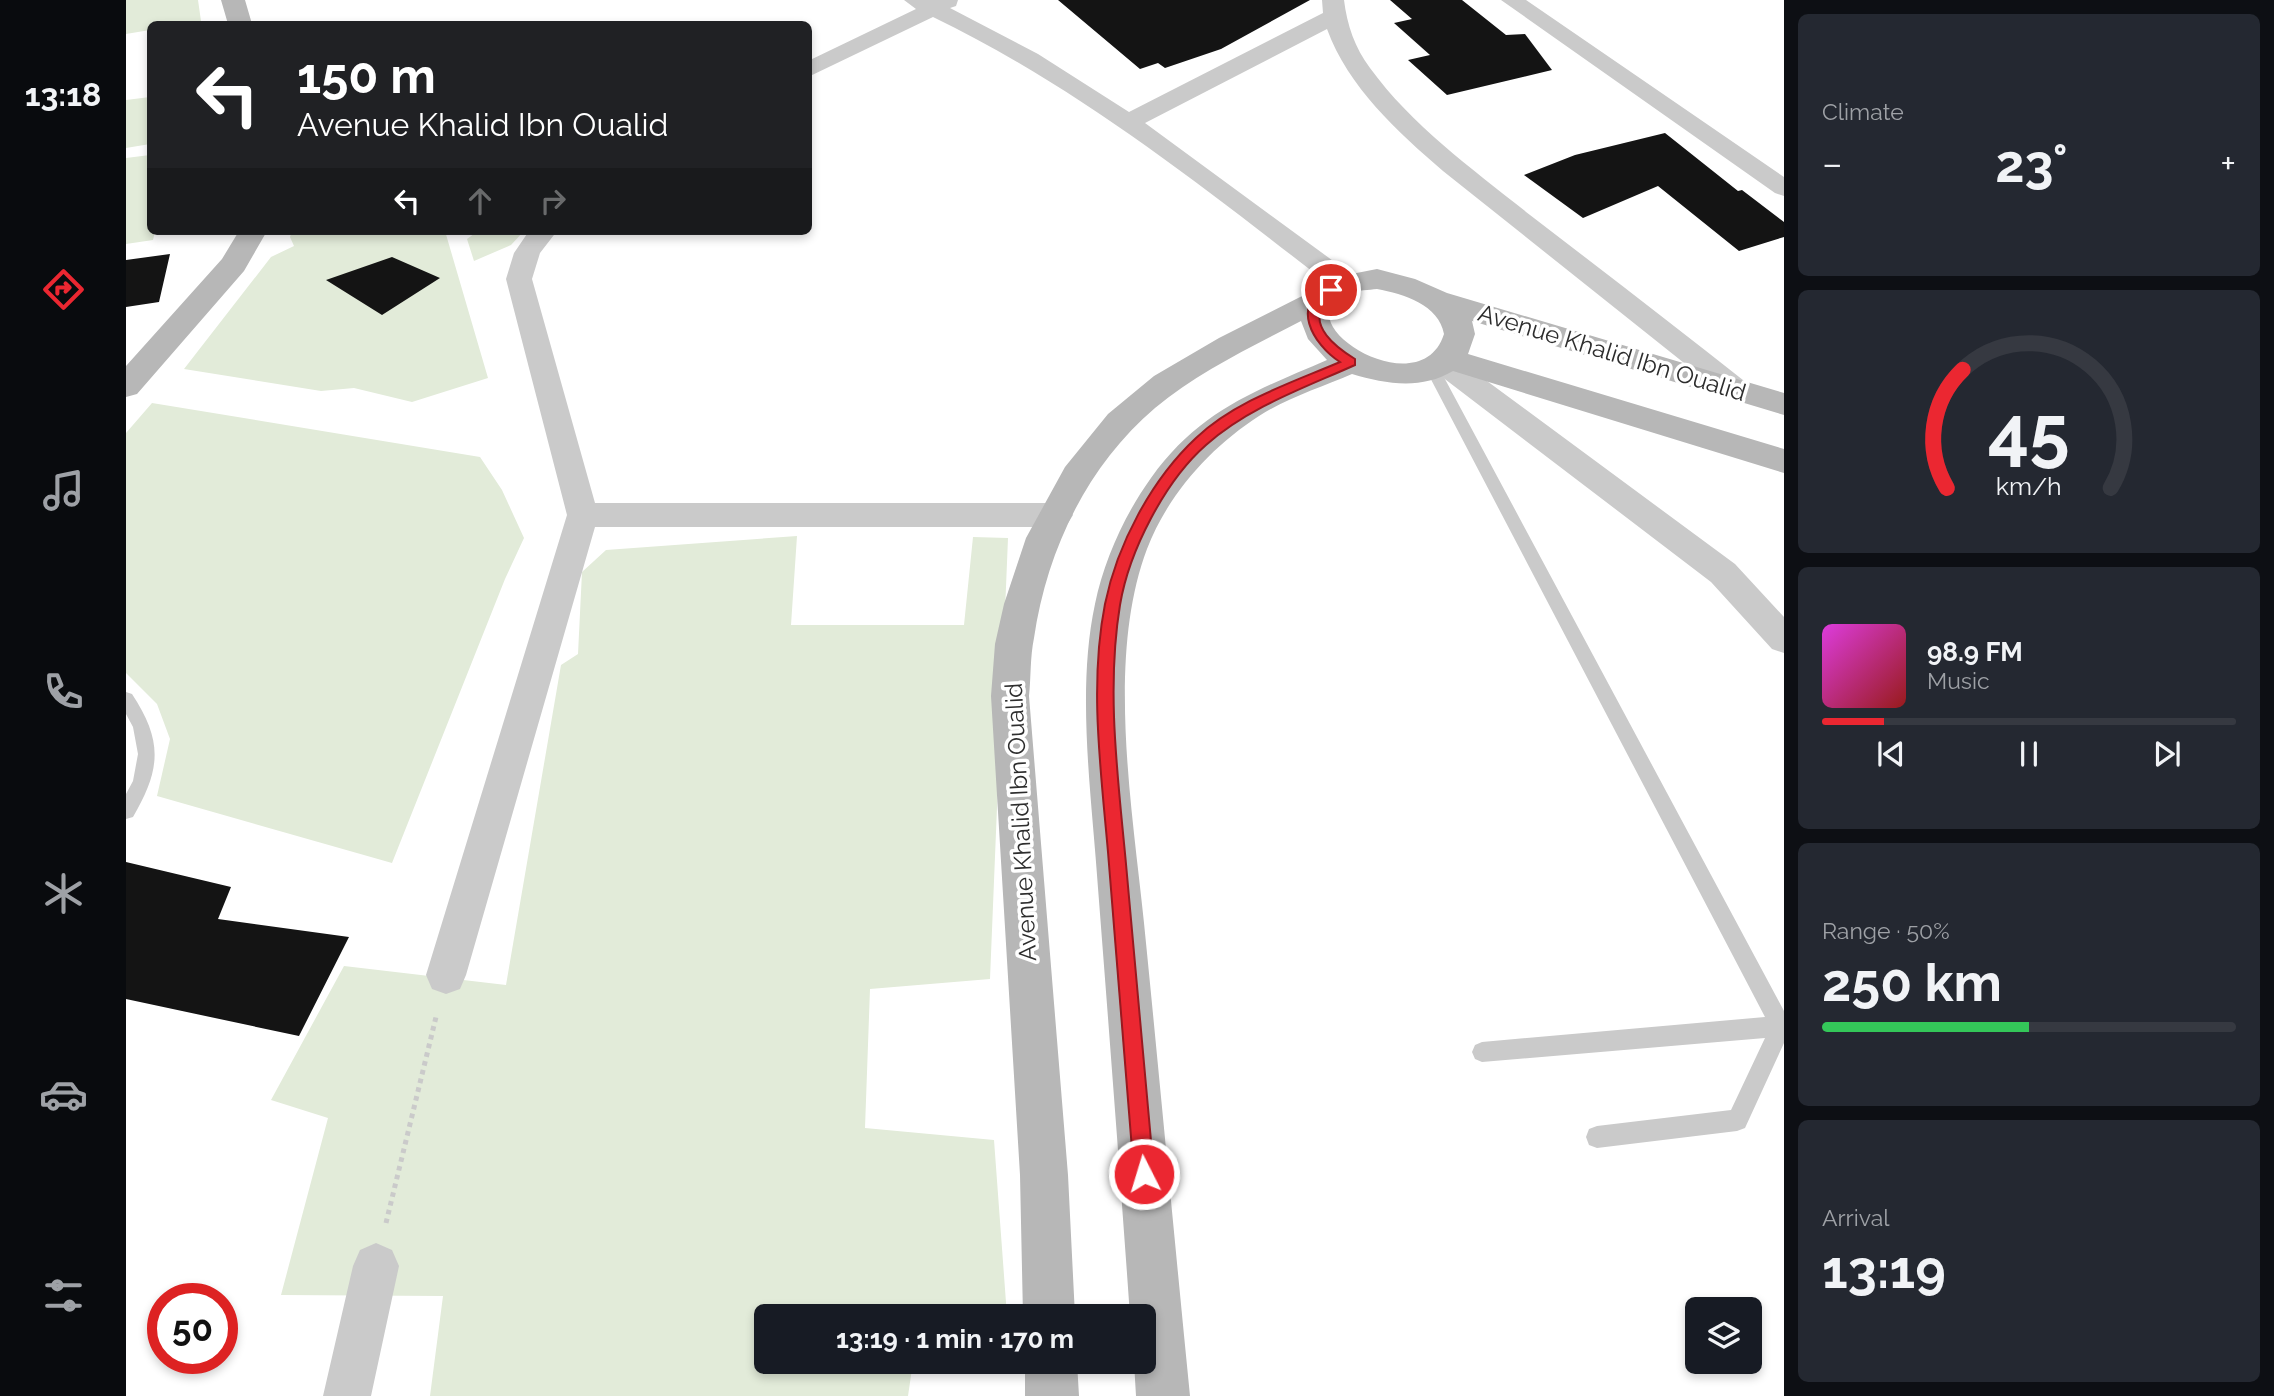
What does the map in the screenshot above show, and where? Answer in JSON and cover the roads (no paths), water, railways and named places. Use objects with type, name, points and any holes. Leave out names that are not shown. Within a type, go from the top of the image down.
[{"type":"main road","points":[[233,0],[239,21]]},
{"type":"main road","points":[[126,386],[234,264],[251,235]]},
{"type":"main road","name":"Avenue Khalid Ibn Oualid","points":[[1049,1304],[1044,1175],[1010,696],[1019,624],[1035,560],[1070,487],[1099,444],[1143,400],[1219,351],[1333,291],[1377,279],[1394,281],[1426,292],[1451,313],[1459,337],[1456,349],[1441,363]]},
{"type":"main road","points":[[1333,291],[1314,311],[1314,325],[1333,351],[1350,362],[1386,373],[1404,374],[1441,363],[1784,461]]},
{"type":"main road","name":"Avenue Khalid Ibn Oualid","points":[[1440,302],[1784,404]]},
{"type":"main road","points":[[1163,1396],[1110,774],[1105,664],[1113,603],[1130,547],[1163,487],[1201,442],[1249,407],[1350,362]]},
{"type":"main road","points":[[1051,1374],[1052,1396]]},
{"type":"street","points":[[1512,0],[1784,188]]},
{"type":"street","points":[[812,68],[933,3],[1130,121],[1333,291]]},
{"type":"street","points":[[1130,121],[1333,9],[1344,45],[1360,70],[1404,122],[1487,193],[1738,391]]},
{"type":"street","points":[[446,975],[583,515],[519,279],[522,261],[531,244],[540,235]]},
{"type":"street","points":[[1441,363],[1723,573],[1784,639]]},
{"type":"street","points":[[583,515],[1057,515]]},
{"type":"street","points":[[348,1396],[376,1266]]},
{"type":"lane","points":[[1441,363],[1781,1026]]},
{"type":"lane","points":[[126,699],[141,720],[149,750],[144,779],[126,811]]},
{"type":"lane","points":[[1482,1052],[1781,1026]]},
{"type":"lane","points":[[1597,1137],[1737,1120],[1781,1026]]}]
